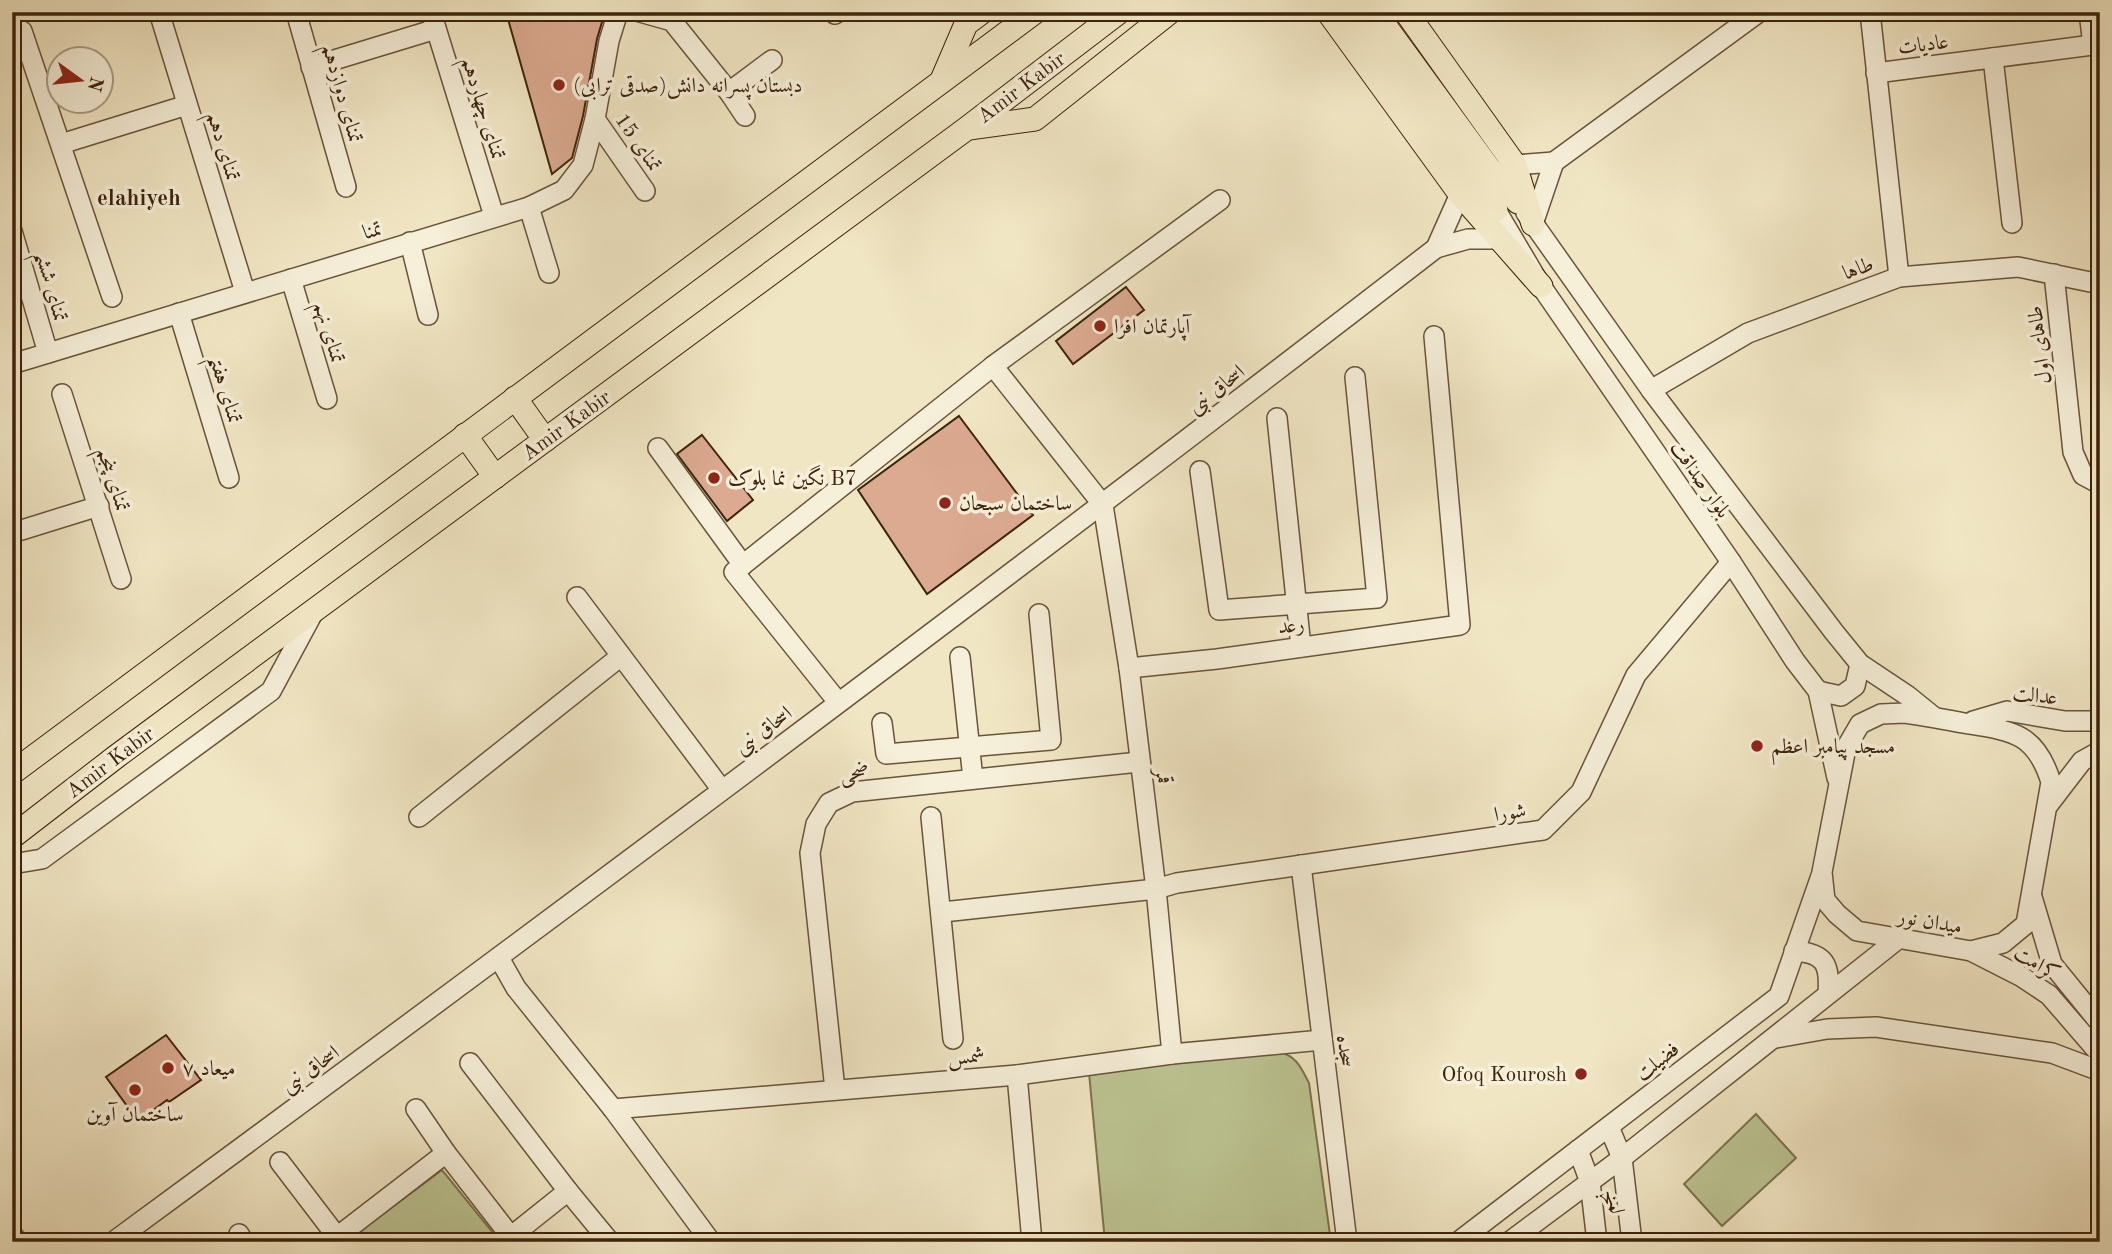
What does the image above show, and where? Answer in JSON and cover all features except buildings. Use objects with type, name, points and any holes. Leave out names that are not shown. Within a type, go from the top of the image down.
[{"type":"main road","points":[[942,82],[966,24],[982,12]]},
{"type":"main road","points":[[12,773],[1035,12]]},
{"type":"main road","name":"Amir Kabir","points":[[12,837],[314,610],[966,129],[1119,12]]},
{"type":"main road","points":[[966,129],[1035,119],[1170,12]]},
{"type":"main road","points":[[1328,12],[1472,179],[1518,201]]},
{"type":"main road","points":[[1352,12],[1496,210]]},
{"type":"main road","points":[[1375,12],[1472,179],[1499,239],[1541,286]]},
{"type":"main road","points":[[1406,12],[1515,165],[1533,224]]},
{"type":"main road","points":[[515,398],[545,440]]},
{"type":"main road","points":[[465,435],[495,477]]},
{"type":"street","name":"تمنای دهم","points":[[159,12],[246,292]]},
{"type":"street","name":"تمنای دوازدهم","points":[[296,12],[346,187]]},
{"type":"street","name":"تمنا","points":[[12,364],[529,207],[564,190],[583,165],[595,119],[609,41],[618,12]]},
{"type":"street","points":[[640,12],[672,21],[745,116]]},
{"type":"street","points":[[1515,165],[1554,162],[1759,12]]},
{"type":"street","points":[[1870,12],[1899,277]]},
{"type":"street","points":[[2089,12],[2096,45]]},
{"type":"street","points":[[312,67],[433,21]]},
{"type":"street","name":"تمنای چهاردهم","points":[[433,21],[494,216]]},
{"type":"street","points":[[22,31],[112,297]]},
{"type":"street","name":"عادیات","points":[[1876,73],[2096,45]]},
{"type":"street","points":[[1993,58],[2012,223]]},
{"type":"street","points":[[729,92],[772,60]]},
{"type":"street","points":[[61,144],[187,105]]},
{"type":"street","name":"تمنای 15","points":[[595,119],[645,191]]},
{"type":"street","points":[[1533,224],[1554,162]]},
{"type":"street","points":[[1437,248],[1472,179]]},
{"type":"street","points":[[838,702],[734,572],[993,366],[1220,200]]},
{"type":"street","name":"بلوار صداقت","points":[[1518,201],[1651,390],[1860,664],[1935,718]]},
{"type":"street","points":[[529,207],[549,273]]},
{"type":"street","name":"بلوار صداقت","points":[[1496,210],[1541,286],[1731,562],[1794,661],[1818,691],[1839,786]]},
{"type":"street","name":"تمنای ششم","points":[[12,231],[48,353]]},
{"type":"street","points":[[1437,248],[1468,239],[1499,239]]},
{"type":"street","points":[[410,242],[428,315]]},
{"type":"street","name":"اسحاق نبی","points":[[113,1242],[499,958],[1103,505],[1437,248]]},
{"type":"street","name":"طاها","points":[[1651,390],[1748,333],[1899,277],[2018,267],[2100,284]]},
{"type":"street","name":"طاهای اول","points":[[2054,274],[2073,452],[2083,475],[2100,484]]},
{"type":"street","name":"تمنای نهم","points":[[291,279],[327,399]]},
{"type":"street","name":"تمنای هفتم","points":[[179,313],[229,478]]},
{"type":"street","name":"رعد","points":[[1129,668],[1460,625],[1434,336]]},
{"type":"street","points":[[993,366],[1103,505]]},
{"type":"street","points":[[1200,471],[1219,610],[1377,598],[1354,377]]},
{"type":"street","name":"تمنای پنجم","points":[[62,394],[100,506],[121,579]]},
{"type":"street","points":[[1277,418],[1301,647]]},
{"type":"street","points":[[658,448],[743,565]]},
{"type":"street","name":"قمر","points":[[1103,505],[1129,668],[1156,889],[1172,1054]]},
{"type":"street","points":[[12,533],[100,506]]},
{"type":"street","name":"شورا","points":[[943,912],[1156,889],[1177,883],[1544,830],[1581,792],[1636,675],[1731,562]]},
{"type":"street","points":[[577,597],[722,790]]},
{"type":"street","points":[[12,864],[42,859],[271,691],[314,610]]},
{"type":"street","points":[[882,723],[886,754],[1051,740],[1039,614]]},
{"type":"street","points":[[419,817],[621,656]]},
{"type":"street","points":[[960,657],[973,779]]},
{"type":"street","points":[[1818,691],[1841,696],[1855,686],[1860,664]]},
{"type":"street","name":"عدالت","points":[[1966,723],[2007,712],[2065,721],[2100,721]]},
{"type":"street","name":"میدان نور","points":[[1905,713],[1966,723],[2011,731],[2031,744],[2045,762],[2051,782],[2026,924],[2003,943],[1971,951],[1857,931],[1825,900],[1822,872],[1846,748],[1860,724],[1881,714],[1905,713]]},
{"type":"street","points":[[2047,807],[2082,761],[2100,751]]},
{"type":"street","name":"ضحی","points":[[835,1090],[810,853],[816,824],[829,803],[852,792],[1139,762]]},
{"type":"street","points":[[931,817],[943,912],[953,1039]]},
{"type":"street","name":"سجده","points":[[1300,865],[1347,1242]]},
{"type":"street","name":"فضیلت","points":[[1458,1242],[1779,996],[1822,872]]},
{"type":"street","name":"کرامت","points":[[2031,894],[2052,964],[2100,1023]]},
{"type":"street","points":[[1509,1242],[1622,1158],[1898,939]]},
{"type":"street","points":[[1794,951],[1807,952],[1821,958],[1830,971],[1828,993]]},
{"type":"street","name":"کرامت","points":[[1971,951],[2022,977],[2049,995],[2100,1054]]},
{"type":"street","points":[[499,958],[516,988],[612,1109],[711,1242]]},
{"type":"street","points":[[1772,1039],[1826,1028],[1876,1027],[2052,1053],[2100,1071]]},
{"type":"street","name":"شمس","points":[[612,1109],[1017,1075],[1172,1054],[1322,1040]]},
{"type":"street","points":[[470,1063],[610,1242]]},
{"type":"street","points":[[1017,1075],[1032,1242]]},
{"type":"street","points":[[416,1109],[510,1240],[568,1191]]},
{"type":"street","name":"نجم","points":[[1609,1127],[1622,1158],[1632,1242]]},
{"type":"street","name":"نجم","points":[[1578,1150],[1590,1182],[1597,1242]]},
{"type":"street","points":[[280,1162],[339,1239],[446,1153]]},
{"type":"street","points":[[12,1234],[18,1242]]},
{"type":"green space","points":[[1279,1052],[1294,1060],[1309,1083],[1331,1242],[1105,1242],[1089,1073]]},
{"type":"green space","points":[[1756,1114],[1796,1158],[1722,1226],[1684,1184]]},
{"type":"green space","points":[[442,1170],[494,1234],[484,1242],[354,1242],[351,1238]]},
{"type":"place","name":"دبستان پسرانه دانش(صدقی ترابی)","points":[[559,85]]},
{"type":"place","name":"آپارتمان افرا","points":[[1100,326]]},
{"type":"place","name":"نگین نما بلوک B7","points":[[714,478]]},
{"type":"place","name":"ساختمان سبحان","points":[[945,503]]},
{"type":"place","name":"مسجد پیامبر اعظم","points":[[1757,746]]},
{"type":"place","name":"میعاد ۷","points":[[168,1068]]},
{"type":"place","name":"Ofoq Kourosh","points":[[1581,1074]]},
{"type":"place","name":"ساختمان آوین","points":[[135,1090]]},
{"type":"district","name":"elahiyeh","points":[[139,197]]}]
